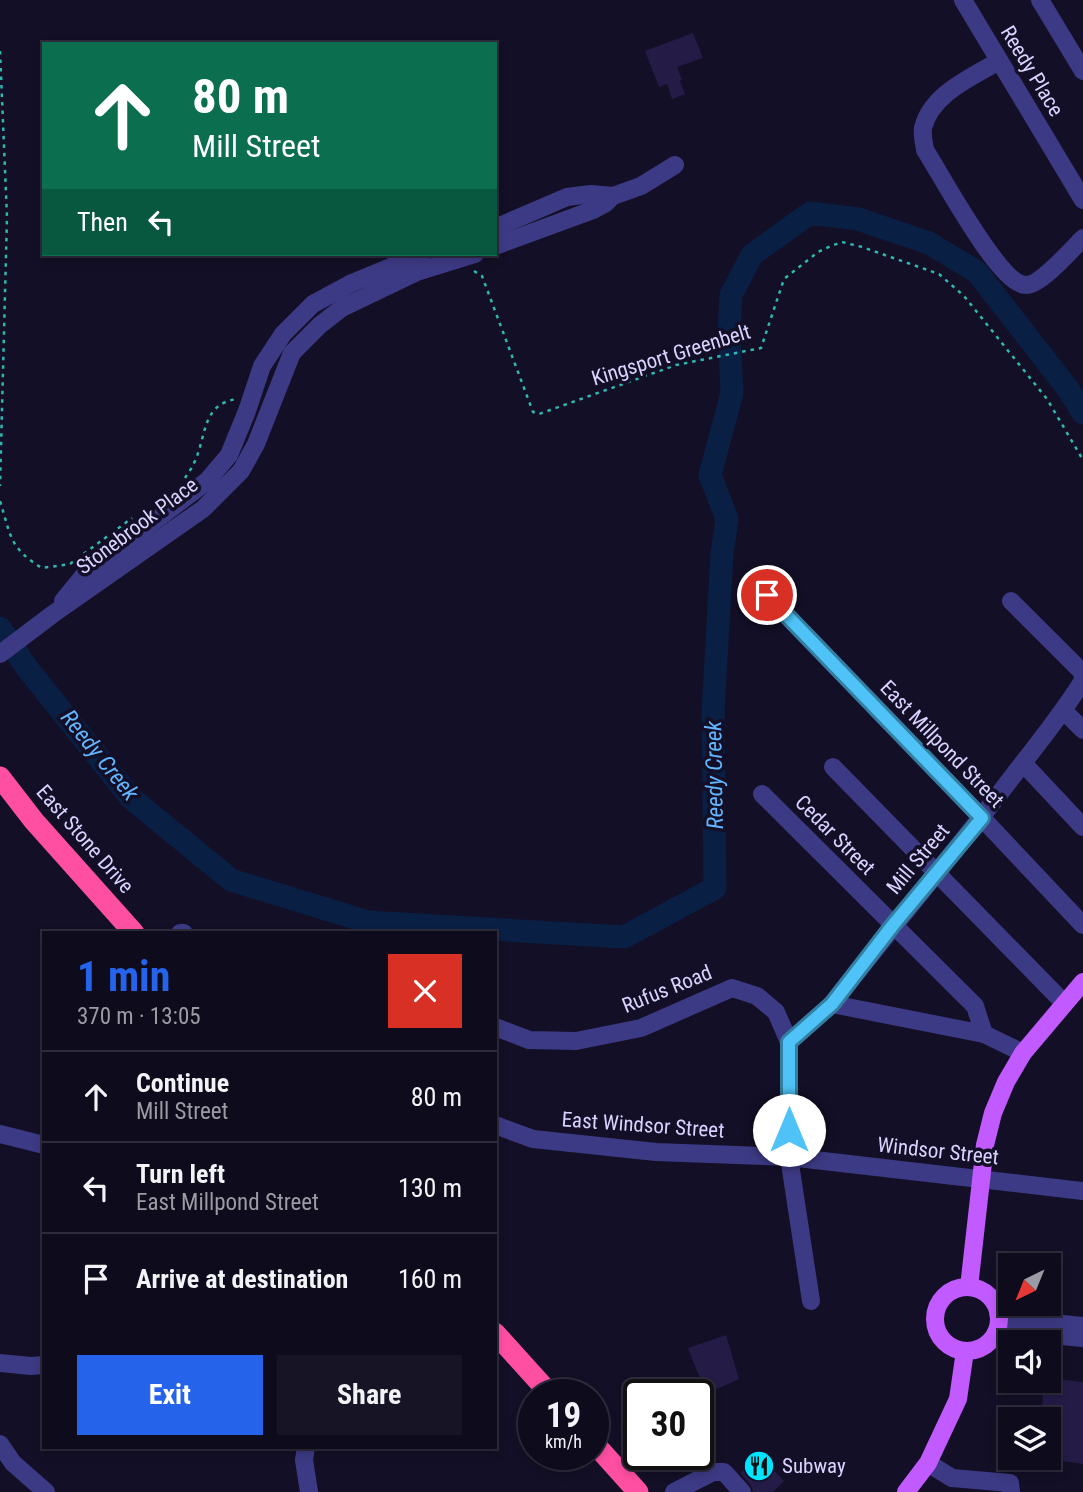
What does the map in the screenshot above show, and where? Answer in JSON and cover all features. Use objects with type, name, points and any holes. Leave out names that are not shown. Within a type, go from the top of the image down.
[{"type":"highway","name":"East Stone Drive","points":[[0,777],[34,821],[132,931]]},
{"type":"highway","points":[[497,1335],[537,1379]]},
{"type":"highway","points":[[609,1460],[638,1492]]},
{"type":"main road","points":[[970,1287],[985,1145],[993,1114],[1006,1083],[1023,1054],[1083,982]]},
{"type":"main road","points":[[998,1314],[995,1303],[988,1294],[980,1289],[959,1287],[942,1298],[935,1316],[940,1336],[955,1349],[965,1351],[975,1350],[991,1340],[999,1323],[998,1316]]},
{"type":"main road","points":[[906,1492],[929,1463],[958,1399],[965,1351]]},
{"type":"street","name":"Reedy Place","points":[[963,0],[1083,200]]},
{"type":"street","points":[[1040,0],[1083,71]]},
{"type":"street","points":[[999,61],[940,100],[922,132],[925,150],[990,255],[1005,274],[1018,283],[1032,284],[1083,238]]},
{"type":"street","points":[[497,227],[567,197],[591,194],[613,196],[641,186],[675,164]]},
{"type":"street","points":[[497,245],[593,210],[613,196]]},
{"type":"street","name":"Stonebrook Place","points":[[53,614],[85,574],[207,481],[229,455],[262,366],[283,334],[313,303],[386,269],[427,258],[473,262]]},
{"type":"street","name":"Stonebrook Place","points":[[0,653],[203,509],[241,471],[256,444],[292,353],[320,325],[386,269]]},
{"type":"street","name":"East Millpond Street","points":[[767,595],[1083,925]]},
{"type":"street","points":[[1011,601],[1083,676]]},
{"type":"street","name":"Mill Street","points":[[789,1042],[832,1004],[893,925],[982,818],[1063,710],[1083,676]]},
{"type":"street","points":[[1063,710],[1083,730]]},
{"type":"street","points":[[1023,764],[1083,827]]},
{"type":"street","points":[[833,767],[1064,1003]]},
{"type":"street","name":"Cedar Street","points":[[762,793],[975,1006],[984,1034]]},
{"type":"street","name":"Rufus Road","points":[[497,1028],[529,1040],[576,1041],[641,1028],[732,988],[757,996],[776,1012],[789,1042]]},
{"type":"street","points":[[832,1004],[984,1034],[1023,1054]]},
{"type":"street","points":[[789,1042],[789,1157],[811,1301]]},
{"type":"street","name":"East Windsor Street","points":[[497,1126],[533,1139],[656,1152],[789,1157]]},
{"type":"street","points":[[0,1134],[42,1145]]},
{"type":"street","name":"Windsor Street","points":[[789,1157],[1083,1191]]},
{"type":"street","points":[[1005,1316],[1083,1326]]},
{"type":"street","points":[[996,1332],[1083,1338]]},
{"type":"street","points":[[0,1363],[42,1365]]},
{"type":"street","points":[[0,1444],[13,1463],[46,1492]]},
{"type":"street","points":[[306,1449],[304,1461],[309,1492]]},
{"type":"street","points":[[929,1463],[952,1478],[1010,1483],[1011,1492]]},
{"type":"street","points":[[674,1492],[713,1472],[724,1472],[742,1492]]},
{"type":"path","points":[[0,51],[7,217],[0,486]]},
{"type":"path","name":"Kingsport Greenbelt","points":[[473,262],[482,276],[533,412],[539,414],[676,365],[761,348],[784,279],[818,251],[842,242],[862,247],[939,274],[964,296],[1047,399],[1083,460]]},
{"type":"path","points":[[184,479],[194,464],[210,414],[220,404],[234,399],[251,398]]},
{"type":"path","points":[[0,501],[13,543],[24,558],[42,568],[70,564],[132,517]]},
{"type":"building","points":[[693,33],[703,58],[677,67],[685,94],[672,99],[667,84],[659,87],[645,51]]},
{"type":"building","points":[[726,1335],[739,1379],[714,1390],[714,1379],[700,1379],[688,1348]]},
{"type":"building","points":[[1061,1379],[1083,1382],[1083,1464],[1061,1461],[1061,1407],[1042,1407],[1043,1393],[1061,1393]]},
{"type":"building","name":"Subway","points":[[760,1455],[784,1481],[773,1492],[753,1492],[740,1473]]},
{"type":"waterway","name":"Reedy Creek","points":[[0,628],[27,668],[131,798],[231,880],[368,922],[624,937],[715,888],[713,712],[722,554],[727,519],[710,475],[732,393],[729,335],[731,295],[752,255],[810,213],[858,219],[929,243],[977,272],[1068,389],[1083,413]]},
{"type":"place","name":"Subway","points":[[759,1466]]},
{"type":"route","points":[[767,595],[982,818],[893,925],[832,1004],[789,1042],[789,1130]]}]
